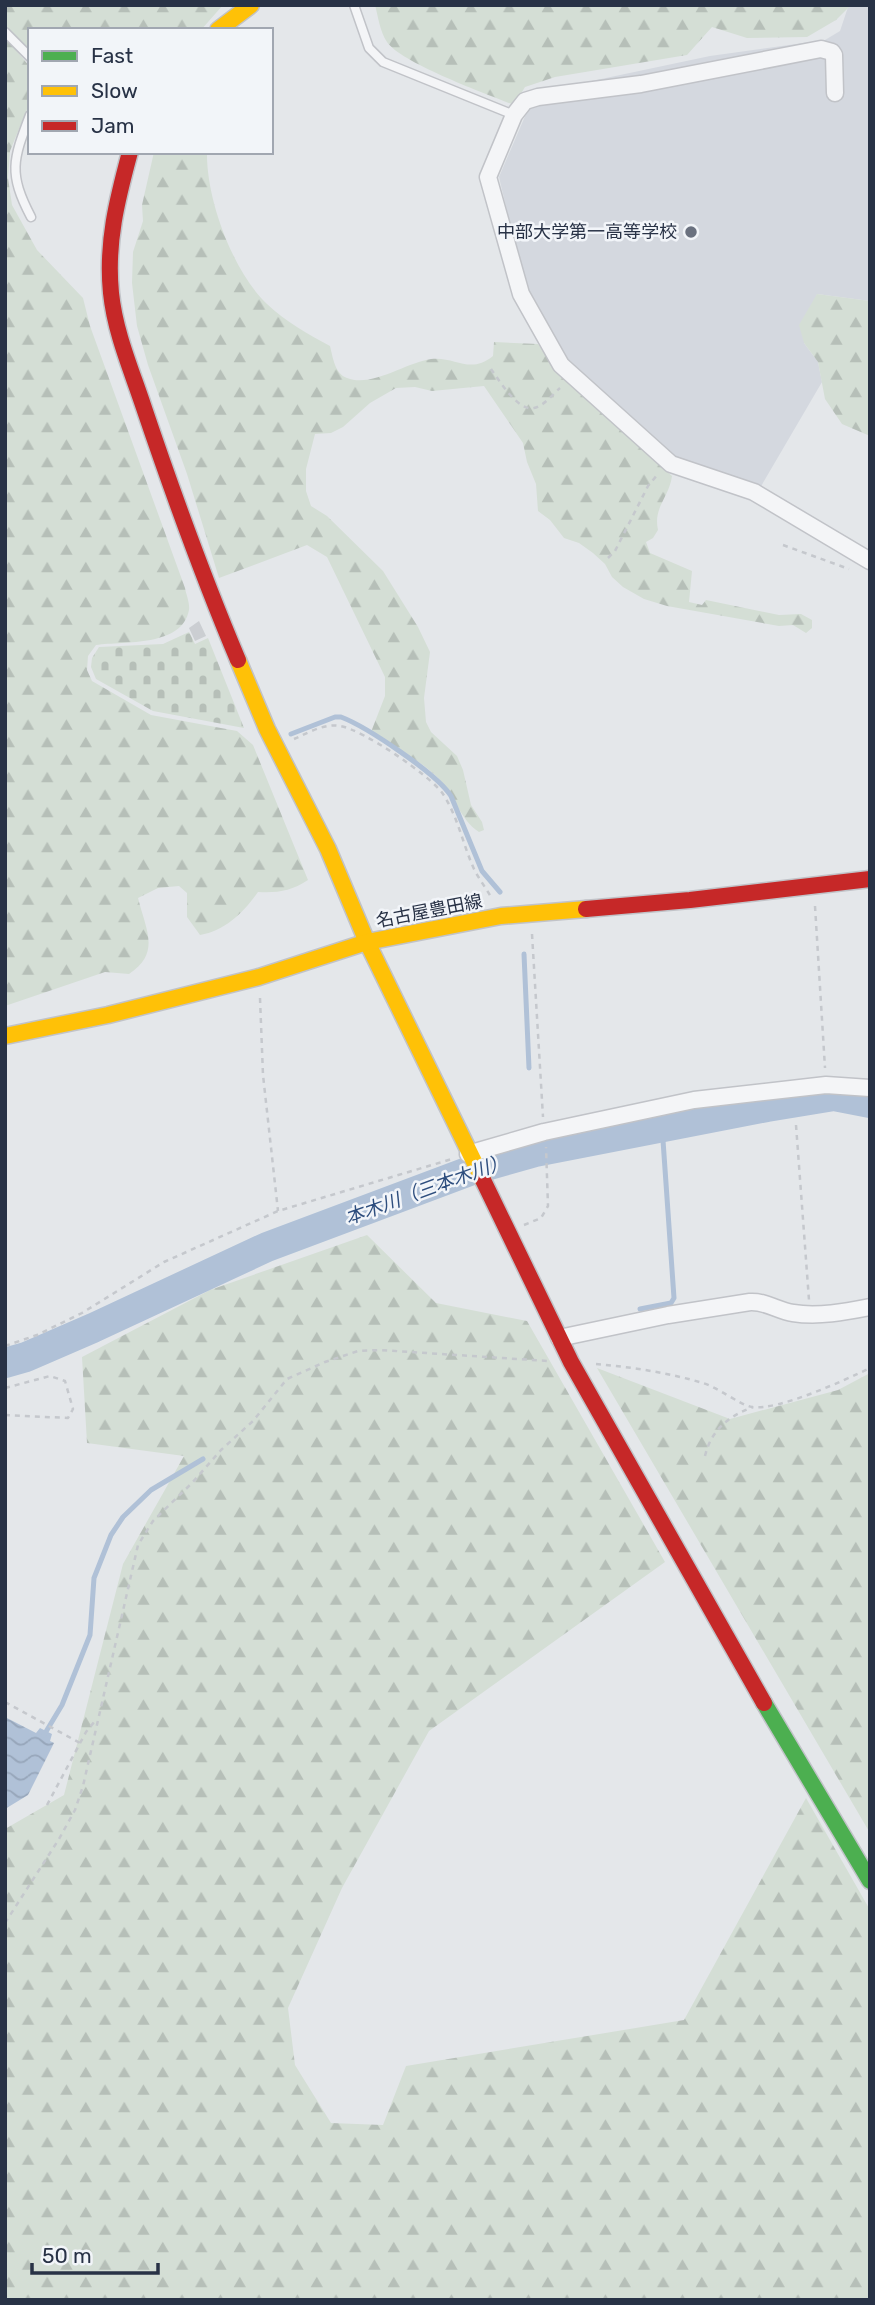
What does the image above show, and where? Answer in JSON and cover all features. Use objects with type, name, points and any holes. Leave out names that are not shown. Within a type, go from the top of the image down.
[{"type":"street","points":[[221,28],[251,5]]},
{"type":"street","points":[[835,93],[834,55],[821,49],[641,85],[538,97],[525,101],[514,115],[488,177],[521,294],[561,365],[669,462],[754,492],[870,561]]},
{"type":"street","points":[[129,154],[114,209],[110,255],[111,293],[116,323],[131,373],[235,653],[276,747],[328,849],[367,943],[571,1362],[738,1660],[870,1881]]},
{"type":"street","name":"名古屋豊田線","points":[[5,1036],[108,1015],[259,977],[367,943],[496,917],[690,900],[870,879]]},
{"type":"street","points":[[469,1155],[545,1134],[694,1100],[826,1085],[870,1088]]},
{"type":"street","points":[[559,1338],[668,1315],[750,1302],[764,1303],[791,1313],[810,1314],[831,1314],[870,1307]]},
{"type":"lane","points":[[355,5],[369,48],[383,62],[514,115]]},
{"type":"lane","points":[[5,32],[28,55]]},
{"type":"lane","points":[[28,121],[15,154],[15,173],[17,188],[31,217]]},
{"type":"path","points":[[491,369],[513,398],[530,408],[544,403],[573,376]]},
{"type":"path","points":[[608,558],[615,551],[648,486],[669,462]]},
{"type":"path","points":[[783,545],[854,570]]},
{"type":"path","points":[[276,747],[320,728],[339,726],[361,734],[415,769],[441,792],[451,809],[475,871],[493,901],[496,917]]},
{"type":"path","points":[[814,886],[826,1085]]},
{"type":"path","points":[[507,1232],[541,1218],[548,1206],[548,1164],[531,914]]},
{"type":"path","points":[[259,977],[263,1075],[278,1211]]},
{"type":"path","points":[[796,1125],[810,1314]]},
{"type":"path","points":[[5,1346],[37,1335],[82,1313],[164,1262],[278,1211],[469,1155]]},
{"type":"path","points":[[5,1923],[75,1810],[83,1786],[131,1570],[145,1531],[221,1450],[253,1421],[287,1379],[358,1351],[380,1350],[599,1364],[680,1377],[722,1390],[753,1407]]},
{"type":"path","points":[[705,1456],[718,1428],[734,1414],[802,1396],[870,1368]]},
{"type":"path","points":[[5,1388],[50,1376],[65,1381],[73,1409],[68,1418],[5,1415]]},
{"type":"path","points":[[5,1702],[80,1742]]},
{"type":"path","points":[[47,1805],[80,1742],[98,1719]]},
{"type":"shaded area","name":"中部大学第一高等学校","points":[[870,5],[870,301],[817,294],[804,343],[818,362],[822,382],[760,488],[672,458],[569,364],[525,287],[499,177],[535,93],[710,56],[825,40],[840,31],[848,7]]},
{"type":"green space","points":[[5,5],[223,5],[203,28],[28,28],[28,51],[5,29]]},
{"type":"green space","points":[[375,5],[851,5],[836,20],[807,37],[747,38],[712,27],[687,55],[555,77],[525,87],[514,105],[426,68],[395,50],[383,34]]},
{"type":"green space","points":[[5,37],[28,65],[28,107],[10,151],[8,178],[12,205],[37,250],[83,298],[90,326],[189,604],[184,622],[176,631],[151,640],[96,645],[88,656],[87,670],[92,681],[151,715],[237,731],[253,745],[308,880],[284,890],[258,892],[233,920],[200,935],[187,917],[187,893],[179,886],[158,888],[138,898],[147,931],[148,949],[139,966],[129,974],[105,972],[5,1006]]},
{"type":"green space","points":[[154,154],[207,154],[211,191],[217,212],[224,234],[243,273],[274,310],[330,346],[335,365],[347,378],[367,380],[431,359],[477,364],[493,356],[494,342],[538,344],[555,369],[672,476],[659,509],[658,530],[653,538],[646,542],[650,553],[692,571],[689,602],[702,605],[706,600],[779,615],[801,614],[812,620],[812,628],[806,633],[793,625],[779,626],[667,606],[644,599],[623,587],[593,553],[579,543],[564,538],[550,520],[538,511],[536,484],[523,443],[484,386],[432,391],[415,387],[396,388],[370,403],[343,427],[331,433],[315,434],[306,469],[306,491],[311,506],[327,516],[383,571],[418,627],[430,652],[424,698],[426,722],[431,732],[457,756],[471,805],[482,822],[484,830],[479,832],[467,821],[445,785],[432,772],[371,732],[385,696],[385,677],[327,557],[307,545],[219,578],[137,326],[132,283],[133,252],[143,221],[142,205]]},
{"type":"green space","points":[[817,294],[870,301],[870,436],[842,424],[825,399],[818,362],[804,343],[799,325]]},
{"type":"green space","points":[[189,632],[195,644],[208,638],[244,728],[153,711],[96,679],[91,667],[92,658],[99,647],[163,644]]},
{"type":"green space","points":[[367,1235],[436,1303],[527,1321],[665,1562],[429,1731],[342,1888],[288,2008],[295,2065],[331,2123],[383,2125],[406,2066],[684,2020],[806,1798],[870,1910],[870,2300],[5,2300],[5,1829],[64,1795],[123,1564],[184,1456],[87,1443],[82,1357],[210,1290]]},
{"type":"green space","points":[[597,1368],[730,1419],[838,1390],[870,1373],[870,1833]]},
{"type":"water","points":[[5,1717],[36,1733],[40,1728],[52,1734],[50,1741],[54,1743],[28,1795],[5,1809]]},
{"type":"building","points":[[199,621],[206,636],[195,641],[189,628]]},
{"type":"waterway","points":[[291,734],[341,717],[383,740],[431,775],[451,796],[482,871],[500,892]]},
{"type":"waterway","points":[[524,954],[529,1068]]},
{"type":"waterway","name":"本木川（三本木川）","points":[[5,1363],[26,1357],[93,1328],[267,1247],[475,1169],[535,1152],[767,1107],[834,1096],[870,1103]]},
{"type":"waterway","points":[[640,1309],[671,1303],[674,1298],[662,1126]]},
{"type":"waterway","points":[[44,1735],[62,1705],[90,1635],[94,1578],[111,1535],[123,1517],[151,1490],[203,1459]]},
{"type":"traffic: fast","points":[[764,1703],[870,1881]]},
{"type":"traffic: slow","points":[[221,28],[251,5]]},
{"type":"traffic: slow","points":[[238,660],[267,729],[328,849],[367,942],[483,1180]]},
{"type":"traffic: slow","points":[[5,1036],[108,1015],[259,977],[367,942],[501,916],[586,909]]},
{"type":"traffic: jam","points":[[130,154],[111,239],[111,293],[116,322],[177,502],[238,660]]},
{"type":"traffic: jam","points":[[586,909],[870,879]]},
{"type":"traffic: jam","points":[[483,1180],[571,1362],[764,1703]]},
{"type":"place","name":"中部大学第一高等学校","points":[[691,232]]}]
